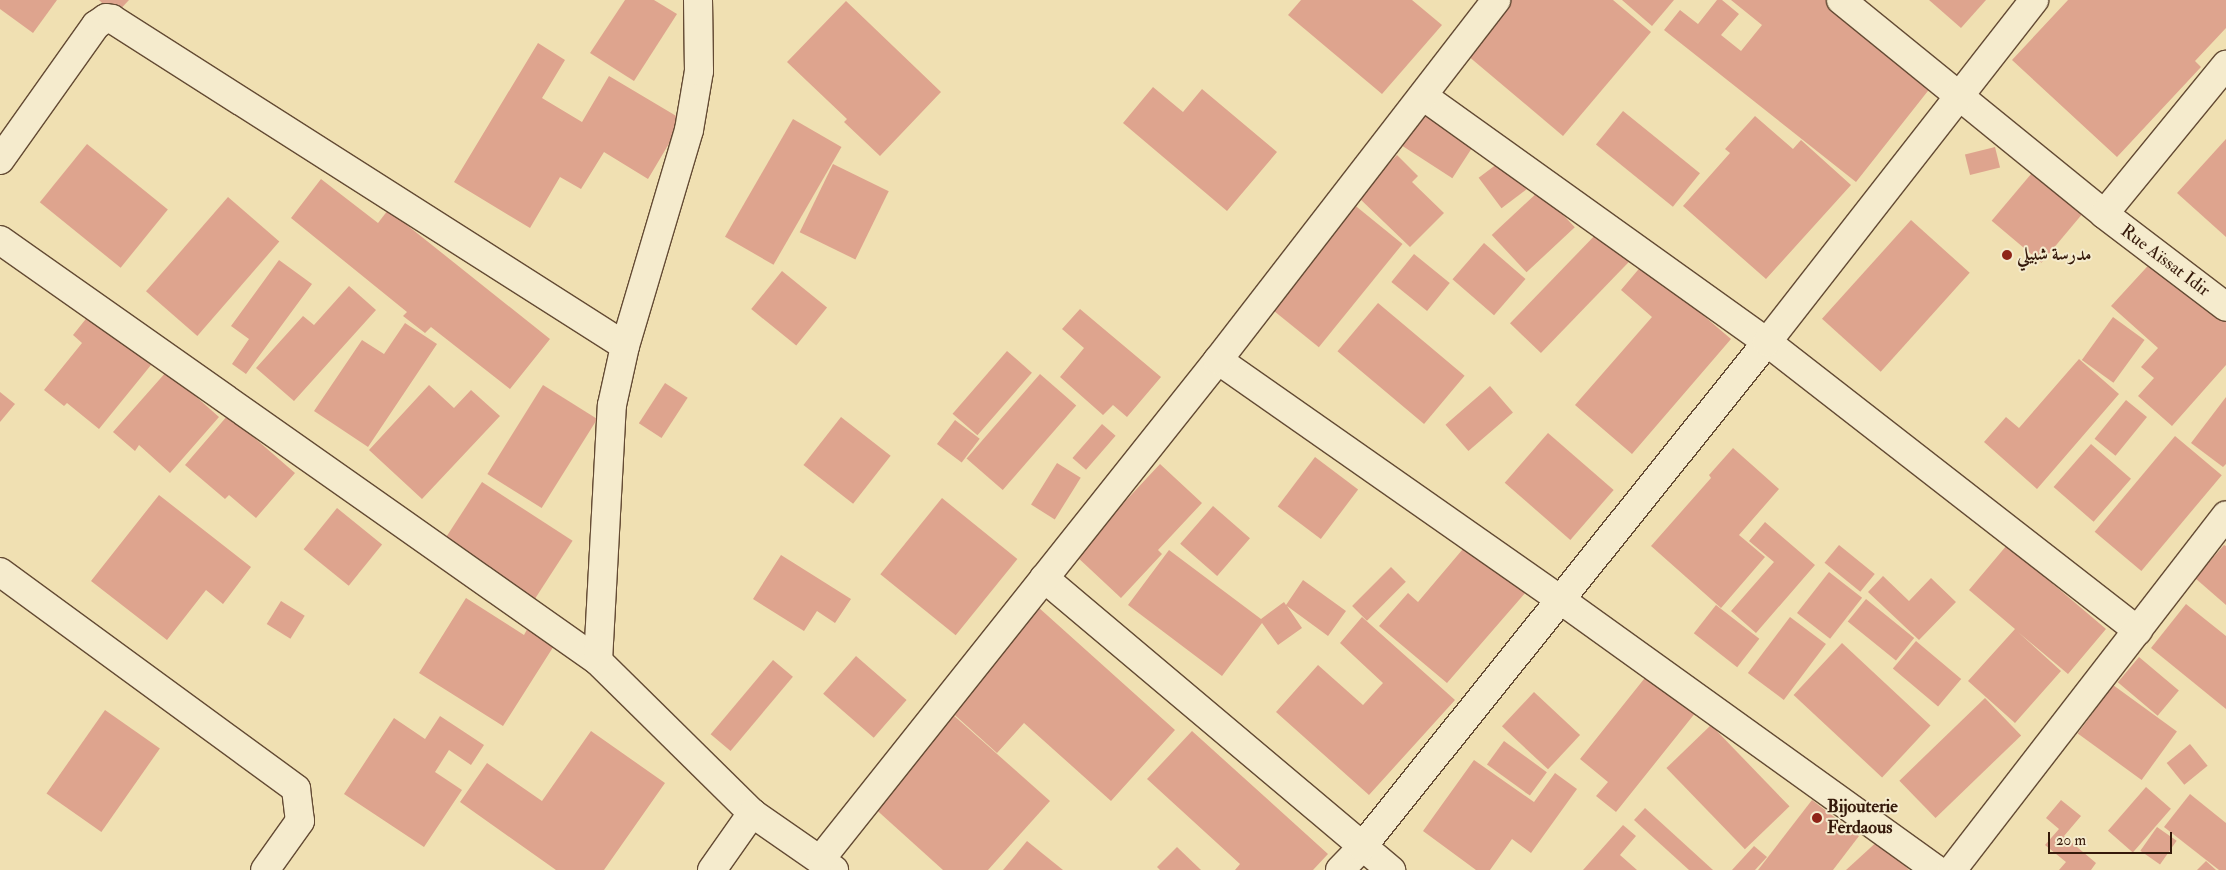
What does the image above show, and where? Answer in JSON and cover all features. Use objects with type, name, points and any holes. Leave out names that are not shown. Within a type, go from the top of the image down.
[{"type":"street","points":[[598,661],[612,405],[624,346],[689,130],[698,70],[698,0]]},
{"type":"street","points":[[0,240],[598,661],[752,813],[827,865],[1044,578],[1218,360],[1496,0]]},
{"type":"street","name":"Rue Aïssat Idir","points":[[1841,0],[2104,214],[2226,307]]},
{"type":"street","points":[[1340,870],[1362,847],[1767,342],[2034,0]]},
{"type":"street","points":[[0,160],[96,25],[106,18],[112,19],[624,346]]},
{"type":"street","points":[[2104,214],[2226,65]]},
{"type":"street","points":[[1423,96],[1767,342],[2138,630]]},
{"type":"street","points":[[1218,360],[1561,600],[1937,870]]},
{"type":"street","points":[[1952,870],[2226,516]]},
{"type":"street","points":[[0,572],[296,790],[300,821],[266,870]]},
{"type":"street","points":[[1044,578],[1391,870]]},
{"type":"street","points":[[712,870],[752,813]]},
{"type":"building","points":[[0,0],[57,0],[33,33],[0,9]]},
{"type":"building","points":[[99,0],[129,0],[115,15]]},
{"type":"building","points":[[625,0],[654,0],[677,14],[634,81],[590,53]]},
{"type":"building","points":[[1301,0],[1412,0],[1442,25],[1382,94],[1288,15]]},
{"type":"building","points":[[1503,0],[1613,0],[1651,32],[1563,136],[1461,50]]},
{"type":"building","points":[[1622,0],[1674,0],[1652,26]]},
{"type":"building","points":[[1717,0],[1722,0],[1739,14],[1721,35],[1741,51],[1762,25],[1731,0],[1832,0],[1935,82],[1856,182],[1664,30],[1680,10],[1698,24]]},
{"type":"building","points":[[1929,0],[1986,0],[1961,28]]},
{"type":"building","points":[[2068,0],[2226,0],[2226,28],[2195,61],[2201,67],[2117,157],[2012,60]]},
{"type":"building","points":[[846,1],[941,92],[880,156],[844,122],[847,119],[787,62]]},
{"type":"building","points":[[538,43],[565,60],[542,98],[582,122],[609,76],[683,120],[648,179],[604,152],[581,189],[560,177],[530,228],[454,182]]},
{"type":"building","points":[[1153,87],[1183,112],[1202,89],[1277,152],[1227,211],[1123,123]]},
{"type":"building","points":[[1421,109],[1475,144],[1452,178],[1399,143]]},
{"type":"building","points":[[1623,111],[1700,173],[1673,207],[1596,144]]},
{"type":"building","points":[[1755,116],[1793,149],[1801,140],[1851,185],[1766,279],[1683,206],[1730,153],[1725,149]]},
{"type":"building","points":[[793,119],[841,147],[773,265],[725,237]]},
{"type":"building","points":[[2226,139],[2226,237],[2177,193]]},
{"type":"building","points":[[87,144],[168,209],[121,268],[40,202]]},
{"type":"building","points":[[1995,147],[2000,167],[1970,175],[1965,154]]},
{"type":"building","points":[[1397,155],[1418,176],[1412,182],[1444,213],[1410,247],[1358,197]]},
{"type":"building","points":[[1509,155],[1532,185],[1502,208],[1479,178]]},
{"type":"building","points":[[833,164],[889,191],[855,259],[800,232]]},
{"type":"building","points":[[2036,168],[2086,210],[2041,263],[1992,221]]},
{"type":"building","points":[[321,179],[378,223],[388,210],[550,339],[510,389],[431,327],[425,333],[403,316],[407,312],[291,218]]},
{"type":"building","points":[[1540,190],[1575,227],[1527,272],[1492,235]]},
{"type":"building","points":[[228,197],[279,242],[197,336],[146,291]]},
{"type":"building","points":[[1352,203],[1403,244],[1319,347],[1268,306]]},
{"type":"building","points":[[1911,220],[1970,273],[1881,372],[1822,319]]},
{"type":"building","points":[[1601,229],[1632,259],[1541,353],[1510,323]]},
{"type":"building","points":[[1484,243],[1526,279],[1494,315],[1453,279]]},
{"type":"building","points":[[1414,254],[1450,283],[1427,311],[1391,282]]},
{"type":"building","points":[[2156,257],[2226,319],[2226,365],[2172,426],[2138,396],[2154,378],[2141,367],[2158,348],[2111,306]]},
{"type":"building","points":[[279,260],[312,284],[246,374],[232,364],[249,339],[231,326]]},
{"type":"building","points":[[1643,264],[1731,339],[1632,454],[1575,405],[1652,317],[1621,290]]},
{"type":"building","points":[[782,271],[827,308],[796,346],[751,309]]},
{"type":"building","points":[[349,286],[376,310],[294,401],[256,368],[303,316],[314,325]]},
{"type":"building","points":[[1378,303],[1465,376],[1424,424],[1338,351]]},
{"type":"building","points":[[1080,309],[1161,377],[1127,417],[1113,405],[1103,415],[1060,377],[1084,348],[1062,329]]},
{"type":"building","points":[[89,315],[151,365],[99,429],[67,403],[64,406],[44,390],[82,343],[73,335]]},
{"type":"building","points":[[2113,317],[2145,340],[2113,383],[2082,360]]},
{"type":"building","points":[[405,323],[437,344],[368,447],[314,411],[362,340],[384,354]]},
{"type":"building","points":[[1007,351],[1032,373],[977,435],[953,414]]},
{"type":"building","points":[[2079,359],[2119,394],[2037,489],[1984,442],[2006,417],[2019,428]]},
{"type":"building","points":[[167,371],[219,417],[170,473],[139,445],[135,451],[113,432]]},
{"type":"building","points":[[1040,374],[1076,405],[1003,490],[967,459]]},
{"type":"building","points":[[665,383],[688,398],[662,438],[639,423]]},
{"type":"building","points":[[429,385],[454,408],[471,390],[500,416],[422,499],[369,450]]},
{"type":"building","points":[[543,385],[597,419],[542,508],[487,474]]},
{"type":"building","points":[[1490,386],[1513,412],[1468,451],[1445,425]]},
{"type":"building","points":[[0,392],[15,404],[0,422]]},
{"type":"building","points":[[2226,397],[2226,464],[2223,467],[2191,443]]},
{"type":"building","points":[[2126,400],[2147,417],[2116,456],[2095,439]]},
{"type":"building","points":[[228,415],[295,473],[256,518],[229,495],[225,499],[185,465]]},
{"type":"building","points":[[841,417],[891,456],[853,504],[803,465]]},
{"type":"building","points":[[955,420],[980,439],[962,463],[937,444]]},
{"type":"building","points":[[1102,424],[1116,436],[1086,470],[1072,458]]},
{"type":"building","points":[[1548,433],[1614,490],[1570,540],[1505,483]]},
{"type":"building","points":[[2175,436],[2222,475],[2141,571],[2095,532]]},
{"type":"building","points":[[2091,444],[2131,479],[2094,522],[2054,487]]},
{"type":"building","points":[[1733,448],[1779,489],[1739,535],[1765,557],[1721,608],[1651,546],[1711,478],[1709,475]]},
{"type":"building","points":[[1315,457],[1358,489],[1321,539],[1278,507]]},
{"type":"building","points":[[1057,463],[1081,478],[1055,519],[1031,505]]},
{"type":"building","points":[[1160,464],[1202,503],[1158,550],[1162,554],[1121,598],[1075,555]]},
{"type":"building","points":[[482,482],[573,541],[535,599],[444,540]]},
{"type":"building","points":[[159,495],[251,567],[223,604],[206,590],[167,640],[91,581]]},
{"type":"building","points":[[942,498],[1017,559],[956,635],[880,574]]},
{"type":"building","points":[[1213,506],[1250,538],[1217,576],[1180,544]]},
{"type":"building","points":[[337,508],[382,545],[349,586],[304,549]]},
{"type":"building","points":[[1765,522],[1815,565],[1756,633],[1731,611],[1774,562],[1749,541]]},
{"type":"building","points":[[1468,543],[1526,592],[1447,683],[1379,626],[1408,593],[1418,602]]},
{"type":"building","points":[[1839,545],[1875,574],[1860,592],[1825,563]]},
{"type":"building","points":[[2007,545],[2106,629],[2068,674],[2018,632],[2061,671],[2015,723],[1968,681],[2015,629],[1969,590]]},
{"type":"building","points":[[2224,545],[2226,546],[2226,605],[2195,578]]},
{"type":"building","points":[[1169,550],[1261,619],[1284,602],[1286,605],[1303,580],[1346,611],[1328,636],[1287,606],[1302,628],[1278,645],[1262,623],[1222,676],[1128,605]]},
{"type":"building","points":[[781,555],[851,599],[835,623],[817,611],[804,631],[753,599]]},
{"type":"building","points":[[1391,567],[1406,582],[1367,621],[1352,606]]},
{"type":"building","points":[[1829,572],[1862,598],[1830,639],[1797,613]]},
{"type":"building","points":[[1883,576],[1909,601],[1931,578],[1956,602],[1919,640],[1868,592]]},
{"type":"building","points":[[466,598],[524,635],[530,624],[557,641],[503,726],[419,673]]},
{"type":"building","points":[[1866,599],[1914,638],[1896,661],[1848,622]]},
{"type":"building","points":[[281,601],[305,616],[290,639],[267,624]]},
{"type":"building","points":[[2186,604],[2226,636],[2226,709],[2151,648]]},
{"type":"building","points":[[1716,605],[1759,639],[1737,667],[1694,633]]},
{"type":"building","points":[[1038,607],[1175,730],[1111,801],[1024,723],[997,753],[947,708]]},
{"type":"building","points":[[1362,617],[1455,700],[1369,795],[1276,712],[1318,665],[1363,705],[1383,683],[1340,643]]},
{"type":"building","points":[[1790,617],[1826,644],[1784,700],[1748,673]]},
{"type":"building","points":[[1916,641],[1961,679],[1938,707],[1893,669]]},
{"type":"building","points":[[1842,643],[1930,726],[1882,777],[1794,695]]},
{"type":"building","points":[[856,656],[907,700],[874,738],[823,694]]},
{"type":"building","points":[[2139,657],[2179,690],[2158,716],[2118,682]]},
{"type":"building","points":[[773,660],[793,677],[731,751],[711,734]]},
{"type":"building","points":[[1648,674],[1696,712],[1616,812],[1596,796],[1608,782],[1580,759]]},
{"type":"building","points":[[2113,685],[2177,731],[2142,780],[2078,734]]},
{"type":"building","points":[[1534,692],[1580,735],[1548,769],[1502,726]]},
{"type":"building","points":[[1985,698],[2021,735],[1936,818],[1899,781]]},
{"type":"building","points":[[105,710],[160,748],[101,832],[46,794]]},
{"type":"building","points":[[952,714],[1050,801],[988,870],[943,870],[871,805]]},
{"type":"building","points":[[440,716],[484,745],[471,765],[449,750],[435,772],[462,790],[424,847],[344,794],[394,718],[425,739]]},
{"type":"building","points":[[1711,725],[1789,806],[1745,849],[1666,768]]},
{"type":"building","points":[[591,731],[665,783],[604,870],[556,870],[460,802],[487,763],[542,801]]},
{"type":"building","points":[[1192,731],[1328,854],[1313,870],[1235,870],[1240,864],[1147,779]]},
{"type":"building","points":[[1504,741],[1547,772],[1530,796],[1487,764]]},
{"type":"building","points":[[2190,744],[2208,766],[2184,785],[2167,763]]},
{"type":"building","points":[[1474,760],[1534,802],[1555,773],[1577,789],[1531,853],[1512,839],[1490,870],[1476,870],[1423,831]]},
{"type":"building","points":[[2146,787],[2171,809],[2133,852],[2108,831]]},
{"type":"building","points":[[2190,794],[2226,823],[2226,870],[2219,870],[2164,827]]},
{"type":"building","name":"Bijouterie Ferdaous","points":[[1812,800],[1859,836],[1833,870],[1758,870]]},
{"type":"building","points":[[2061,800],[2081,816],[2064,836],[2096,863],[2091,870],[2059,870],[2066,862],[2045,845],[2059,829],[2046,818]]},
{"type":"building","points":[[1645,808],[1713,870],[1689,870],[1634,820]]},
{"type":"building","points":[[1623,825],[1636,836],[1620,855],[1637,870],[1583,870]]},
{"type":"building","points":[[2157,827],[2177,841],[2160,865],[2140,851]]},
{"type":"building","points":[[1881,838],[1909,870],[1846,870]]},
{"type":"building","points":[[1027,841],[1063,870],[1003,870]]},
{"type":"building","points":[[1754,846],[1767,857],[1755,870],[1732,870]]},
{"type":"building","points":[[1177,847],[1201,870],[1160,870],[1157,867]]},
{"type":"building","points":[[2206,861],[2216,870],[2197,870]]},
{"type":"place","name":"مدرسة شبيلي","points":[[2007,255]]},
{"type":"place","name":"Bijouterie Ferdaous","points":[[1817,818]]}]
